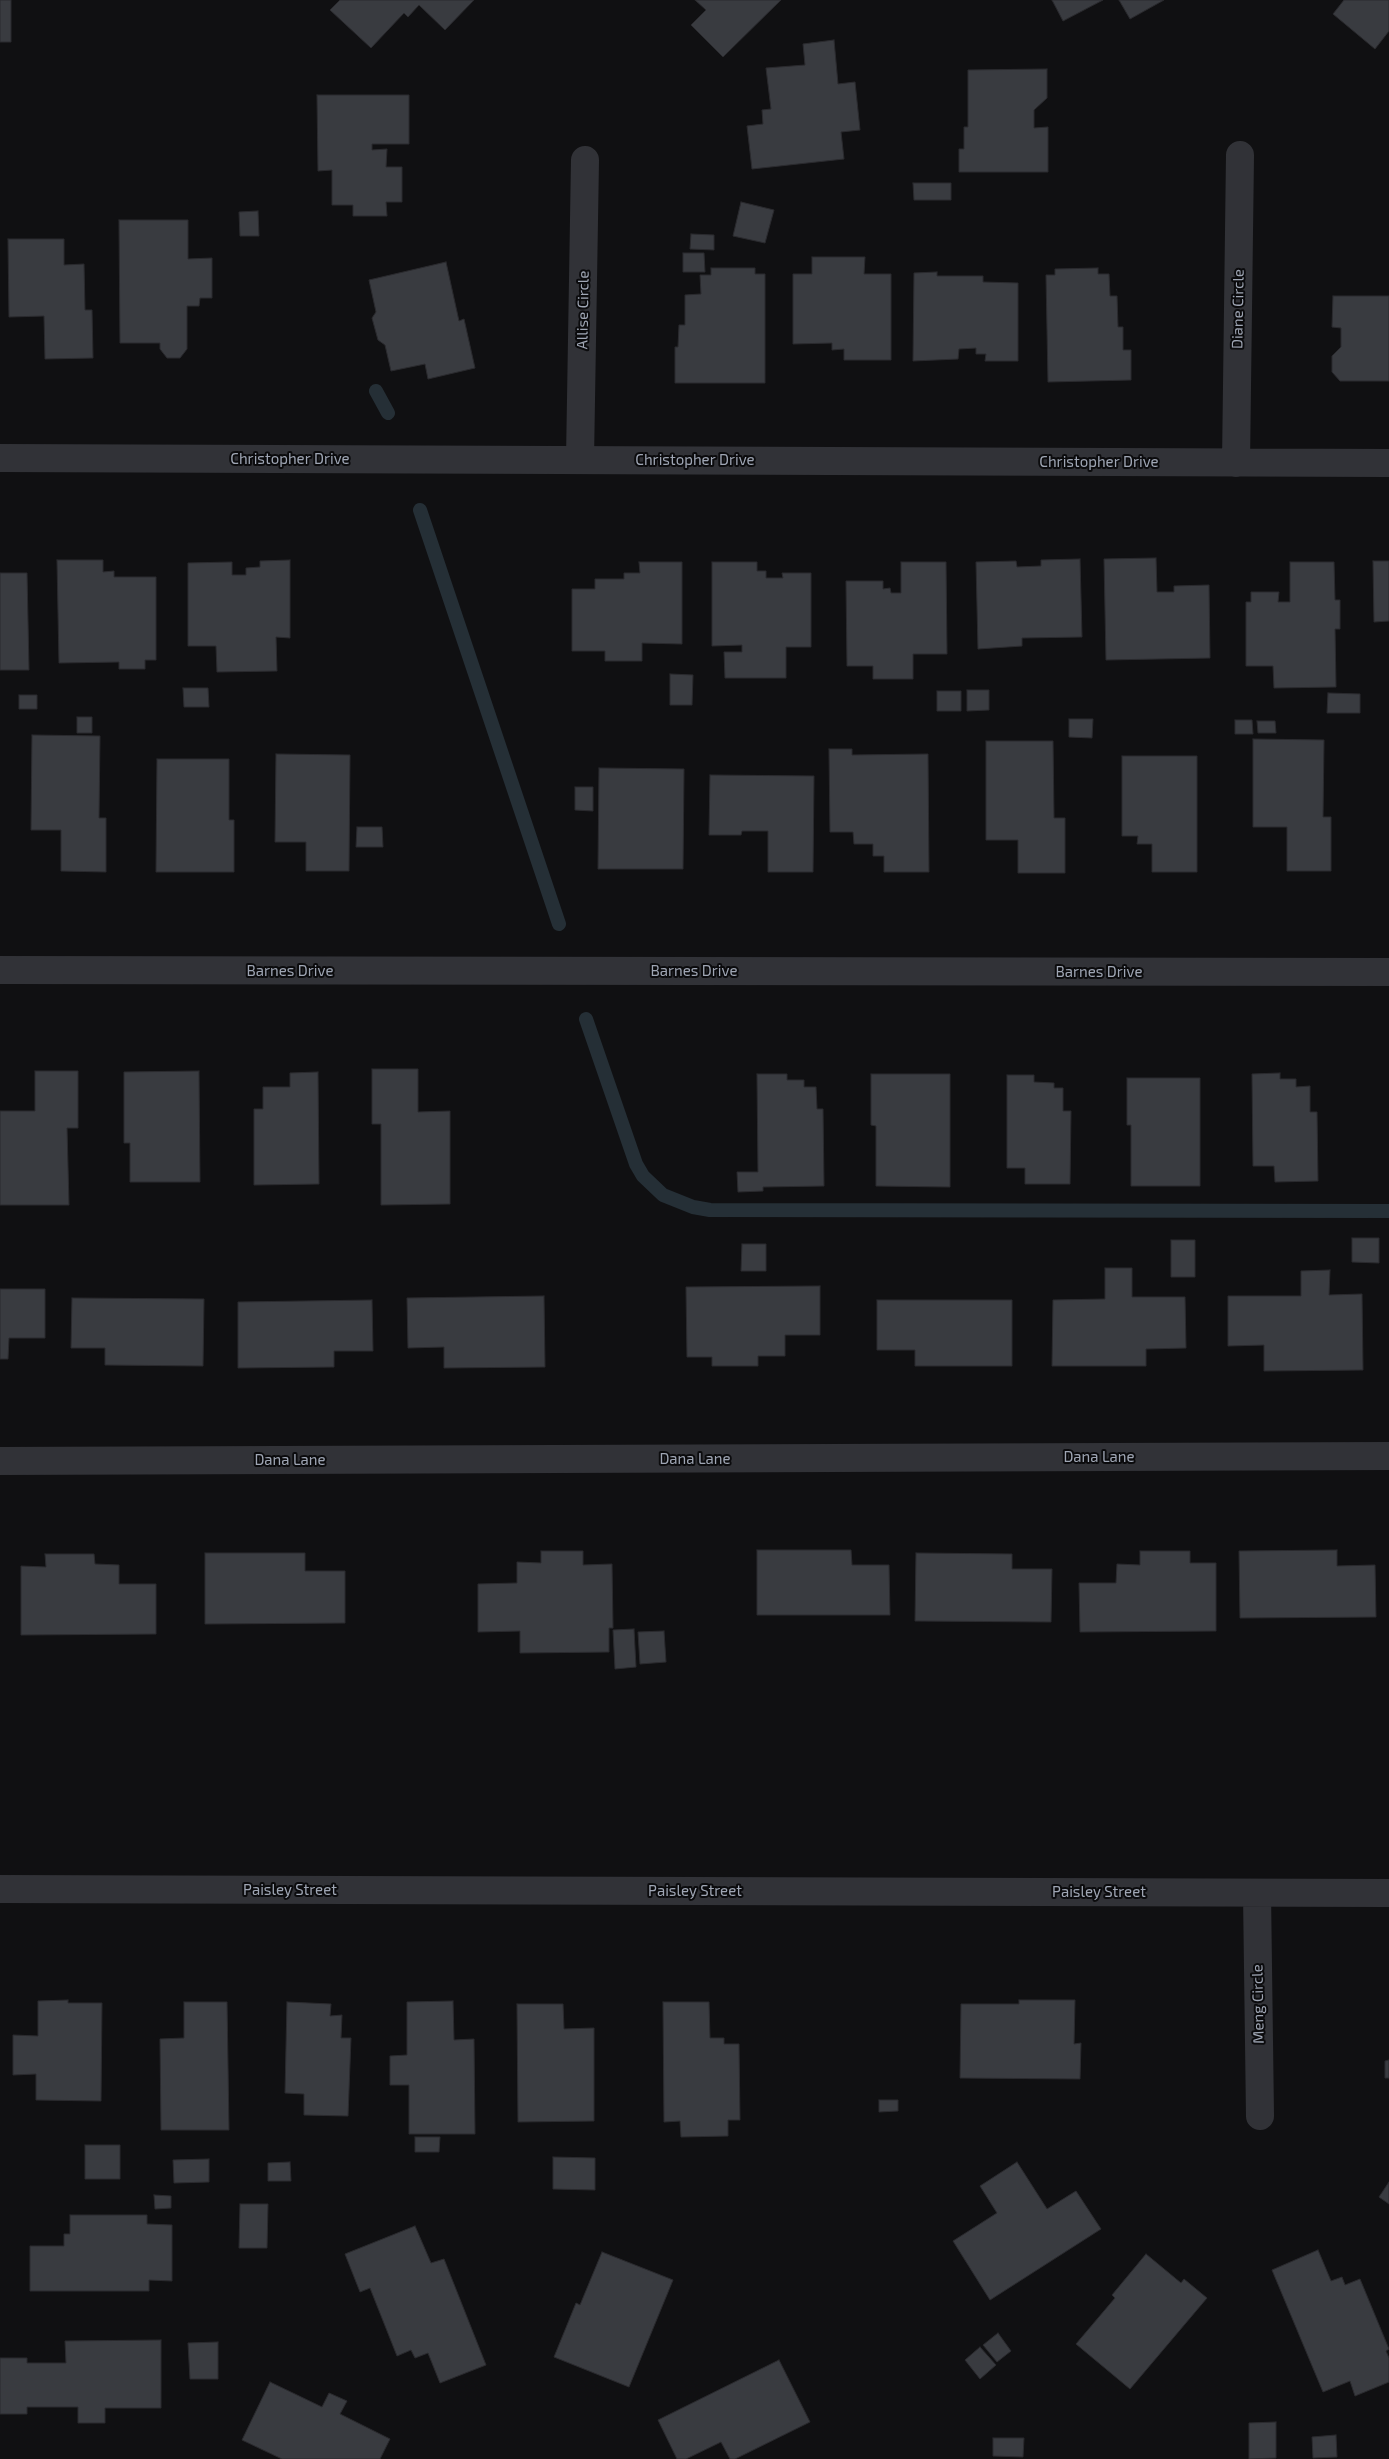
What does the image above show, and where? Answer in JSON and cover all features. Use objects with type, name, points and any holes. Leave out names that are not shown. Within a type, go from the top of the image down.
[{"type":"street","name":"Diane Circle","points":[[1236,463],[1240,155]]},
{"type":"street","name":"Allise Circle","points":[[580,459],[586,160]]},
{"type":"street","name":"Christopher Drive","points":[[0,458],[1389,463]]},
{"type":"street","name":"Barnes Drive","points":[[0,970],[1389,972]]},
{"type":"street","name":"Dana Lane","points":[[0,1461],[1389,1456]]},
{"type":"street","name":"Paisley Street","points":[[0,1889],[1389,1893]]},
{"type":"street","name":"Meng Circle","points":[[1257,1893],[1260,2116]]},
{"type":"building","points":[[0,0],[11,0],[11,42],[0,42]]},
{"type":"building","points":[[340,0],[474,0],[445,30],[419,5],[408,17],[404,13],[371,48],[330,10]]},
{"type":"building","points":[[695,0],[781,0],[723,57],[691,25],[706,10]]},
{"type":"building","points":[[1052,0],[1103,0],[1063,21]]},
{"type":"building","points":[[1119,0],[1164,0],[1130,19]]},
{"type":"building","points":[[1344,0],[1389,0],[1389,31],[1375,49],[1333,14]]},
{"type":"building","points":[[834,40],[838,84],[855,82],[860,130],[841,132],[844,159],[752,169],[747,126],[763,124],[762,110],[771,109],[766,68],[805,65],[803,44]]},
{"type":"building","points":[[1047,69],[1047,98],[1034,110],[1034,128],[1048,127],[1048,172],[959,172],[959,149],[964,149],[964,127],[968,127],[968,70]]},
{"type":"building","points":[[317,95],[409,95],[409,144],[372,144],[372,150],[387,149],[386,167],[402,167],[402,202],[386,202],[387,216],[353,216],[353,205],[332,205],[332,170],[318,171]]},
{"type":"building","points":[[913,183],[951,183],[951,200],[914,200]]},
{"type":"building","points":[[741,202],[774,210],[765,243],[733,236]]},
{"type":"building","points":[[258,211],[259,236],[240,236],[239,212]]},
{"type":"building","points":[[119,220],[188,220],[188,259],[212,258],[212,298],[200,298],[199,306],[187,306],[187,349],[180,358],[167,358],[160,349],[160,343],[120,343]]},
{"type":"building","points":[[691,234],[714,235],[714,250],[690,249]]},
{"type":"building","points":[[8,239],[64,239],[64,265],[84,264],[85,310],[92,310],[93,358],[45,359],[44,316],[9,317]]},
{"type":"building","points":[[683,253],[704,253],[705,272],[683,272]]},
{"type":"building","points":[[812,257],[865,257],[864,274],[891,274],[891,360],[844,360],[844,349],[832,350],[832,343],[793,344],[793,274],[812,274]]},
{"type":"building","points":[[446,262],[459,321],[464,319],[475,368],[428,379],[425,364],[391,371],[385,345],[378,340],[372,318],[376,312],[369,280]]},
{"type":"building","points":[[711,268],[755,268],[755,274],[765,274],[765,383],[675,383],[675,347],[678,347],[679,325],[685,325],[685,295],[701,294],[700,275],[711,275]]},
{"type":"building","points":[[1098,268],[1098,274],[1109,274],[1110,296],[1117,296],[1118,327],[1123,327],[1123,350],[1131,350],[1131,380],[1048,382],[1046,275],[1055,275],[1055,269]]},
{"type":"building","points":[[937,272],[937,276],[983,276],[983,282],[1018,283],[1018,361],[985,361],[986,354],[976,354],[976,348],[959,349],[958,359],[913,361],[914,273]]},
{"type":"building","points":[[1333,296],[1389,296],[1389,381],[1340,381],[1332,372],[1332,356],[1341,347],[1341,328],[1332,327]]},
{"type":"building","points":[[1156,558],[1157,592],[1174,592],[1174,586],[1209,585],[1210,658],[1106,660],[1104,559]]},
{"type":"building","points":[[1080,559],[1082,637],[1022,638],[1022,646],[978,649],[976,562],[1016,561],[1017,567],[1041,566],[1041,560]]},
{"type":"building","points":[[57,560],[103,560],[103,572],[114,571],[114,577],[156,577],[156,660],[145,660],[145,669],[119,669],[119,662],[59,663]]},
{"type":"building","points":[[290,560],[290,638],[276,637],[277,671],[217,672],[216,646],[188,646],[188,563],[232,562],[232,575],[246,575],[246,568],[260,567],[260,561]]},
{"type":"building","points":[[1373,561],[1389,561],[1389,621],[1374,622]]},
{"type":"building","points":[[639,562],[682,562],[682,644],[642,643],[642,661],[605,661],[605,651],[572,651],[572,589],[595,589],[595,579],[624,579],[624,573],[640,573]]},
{"type":"building","points":[[712,562],[757,562],[757,571],[766,571],[766,578],[783,578],[782,573],[811,573],[811,647],[786,647],[786,678],[725,678],[724,652],[742,652],[742,645],[712,646]]},
{"type":"building","points":[[901,562],[946,562],[947,654],[913,654],[913,679],[873,679],[873,666],[847,666],[846,581],[883,581],[883,589],[890,588],[891,593],[901,593]]},
{"type":"building","points":[[1290,562],[1334,562],[1335,600],[1340,600],[1340,629],[1335,629],[1336,687],[1274,688],[1273,666],[1246,666],[1246,602],[1251,602],[1251,592],[1279,592],[1278,602],[1290,602]]},
{"type":"building","points":[[0,573],[27,573],[29,670],[0,670]]},
{"type":"building","points":[[670,674],[693,675],[692,705],[670,705]]},
{"type":"building","points":[[183,688],[208,688],[209,707],[184,707]]},
{"type":"building","points":[[967,690],[989,690],[989,710],[967,711]]},
{"type":"building","points":[[937,691],[961,691],[961,711],[937,711]]},
{"type":"building","points":[[1328,693],[1360,694],[1360,713],[1327,713]]},
{"type":"building","points":[[19,695],[37,695],[37,709],[19,709]]},
{"type":"building","points":[[77,717],[92,717],[92,733],[77,733]]},
{"type":"building","points":[[1069,719],[1093,719],[1092,738],[1069,737]]},
{"type":"building","points":[[1235,720],[1252,720],[1253,734],[1235,734]]},
{"type":"building","points":[[1257,721],[1275,721],[1276,733],[1258,733]]},
{"type":"building","points":[[32,735],[100,736],[99,818],[106,818],[106,872],[61,871],[61,830],[31,830]]},
{"type":"building","points":[[1253,739],[1324,740],[1323,817],[1331,817],[1331,871],[1287,871],[1287,827],[1253,827]]},
{"type":"building","points":[[986,741],[1053,741],[1054,818],[1065,818],[1065,873],[1018,873],[1018,840],[986,840]]},
{"type":"building","points":[[829,749],[852,749],[852,755],[928,754],[929,872],[884,872],[884,856],[873,856],[873,844],[854,844],[853,832],[830,832]]},
{"type":"building","points":[[276,754],[350,755],[349,871],[306,871],[306,842],[275,842]]},
{"type":"building","points":[[1122,756],[1197,756],[1197,872],[1152,872],[1152,844],[1137,844],[1138,836],[1122,836]]},
{"type":"building","points":[[157,759],[229,759],[229,820],[234,820],[234,872],[156,872]]},
{"type":"building","points":[[599,768],[684,769],[683,869],[598,869]]},
{"type":"building","points":[[710,775],[814,776],[813,872],[768,872],[768,831],[742,831],[741,835],[709,835]]},
{"type":"building","points":[[575,787],[593,787],[593,811],[575,810]]},
{"type":"building","points":[[357,827],[382,827],[383,847],[356,847]]},
{"type":"building","points":[[372,1069],[418,1069],[418,1112],[450,1111],[450,1204],[381,1205],[381,1124],[372,1124]]},
{"type":"building","points":[[35,1071],[78,1071],[78,1128],[67,1128],[69,1205],[0,1205],[0,1111],[35,1111]]},
{"type":"building","points":[[199,1071],[200,1182],[130,1182],[130,1143],[124,1143],[124,1072]]},
{"type":"building","points":[[318,1072],[319,1184],[254,1185],[254,1109],[263,1109],[263,1087],[290,1087],[290,1073]]},
{"type":"building","points":[[1280,1073],[1280,1079],[1296,1079],[1296,1087],[1310,1086],[1310,1112],[1317,1112],[1318,1181],[1275,1182],[1274,1166],[1253,1166],[1252,1074]]},
{"type":"building","points":[[757,1074],[787,1074],[787,1080],[804,1080],[804,1087],[816,1087],[817,1109],[823,1109],[824,1186],[763,1187],[763,1191],[738,1192],[737,1172],[758,1172]]},
{"type":"building","points":[[871,1074],[950,1074],[950,1187],[876,1186],[876,1126],[871,1125]]},
{"type":"building","points":[[1007,1075],[1034,1075],[1034,1082],[1054,1083],[1054,1088],[1063,1088],[1063,1111],[1071,1111],[1070,1184],[1025,1184],[1025,1168],[1007,1168]]},
{"type":"building","points":[[1127,1078],[1200,1078],[1200,1186],[1131,1186],[1131,1125],[1127,1125]]},
{"type":"building","points":[[1352,1238],[1379,1238],[1379,1263],[1352,1262]]},
{"type":"building","points":[[1171,1240],[1195,1240],[1195,1277],[1171,1277]]},
{"type":"building","points":[[742,1244],[766,1244],[766,1271],[741,1271]]},
{"type":"building","points":[[1105,1268],[1132,1268],[1132,1297],[1185,1297],[1186,1348],[1146,1349],[1146,1366],[1052,1366],[1053,1300],[1105,1299]]},
{"type":"building","points":[[1330,1270],[1329,1295],[1362,1294],[1363,1370],[1264,1371],[1264,1345],[1228,1346],[1228,1296],[1301,1296],[1301,1271]]},
{"type":"building","points":[[820,1286],[820,1335],[785,1335],[785,1356],[758,1356],[758,1366],[712,1366],[712,1357],[687,1357],[686,1287]]},
{"type":"building","points":[[0,1289],[45,1289],[45,1338],[9,1338],[8,1359],[0,1359]]},
{"type":"building","points":[[544,1296],[545,1367],[444,1368],[444,1347],[408,1348],[407,1298]]},
{"type":"building","points":[[72,1298],[204,1299],[203,1366],[105,1365],[105,1348],[71,1348]]},
{"type":"building","points":[[372,1300],[373,1351],[334,1351],[334,1367],[238,1368],[238,1302]]},
{"type":"building","points":[[877,1300],[1012,1300],[1012,1366],[915,1366],[915,1350],[877,1350]]},
{"type":"building","points":[[757,1550],[851,1550],[852,1565],[889,1565],[890,1615],[757,1615]]},
{"type":"building","points":[[1337,1550],[1337,1566],[1375,1565],[1376,1617],[1240,1618],[1239,1551]]},
{"type":"building","points":[[541,1551],[583,1551],[583,1565],[612,1564],[613,1628],[609,1628],[609,1652],[520,1653],[520,1631],[478,1632],[478,1584],[517,1583],[517,1562],[541,1563]]},
{"type":"building","points":[[1140,1551],[1190,1551],[1190,1563],[1216,1563],[1216,1631],[1080,1632],[1079,1583],[1116,1583],[1117,1564],[1140,1565]]},
{"type":"building","points":[[205,1553],[305,1553],[305,1571],[345,1571],[345,1623],[205,1624]]},
{"type":"building","points":[[916,1553],[1012,1554],[1012,1569],[1052,1569],[1051,1622],[915,1621]]},
{"type":"building","points":[[45,1554],[94,1554],[95,1564],[119,1565],[119,1584],[156,1584],[156,1634],[21,1635],[21,1566],[46,1567]]},
{"type":"building","points":[[634,1629],[636,1667],[615,1669],[613,1630]]},
{"type":"building","points":[[664,1631],[666,1662],[640,1664],[638,1632]]},
{"type":"building","points":[[68,2000],[68,2003],[102,2003],[101,2101],[36,2100],[36,2074],[13,2075],[13,2035],[38,2036],[38,2001]]},
{"type":"building","points":[[1019,2000],[1075,2000],[1074,2044],[1081,2043],[1080,2079],[960,2078],[961,2004],[1019,2004]]},
{"type":"building","points":[[453,2001],[454,2040],[474,2039],[475,2134],[409,2134],[409,2085],[390,2085],[390,2056],[407,2055],[407,2002]]},
{"type":"building","points":[[184,2002],[227,2002],[229,2130],[161,2130],[160,2039],[184,2038]]},
{"type":"building","points":[[287,2002],[331,2004],[330,2016],[342,2015],[341,2038],[351,2038],[348,2116],[304,2115],[304,2094],[285,2093]]},
{"type":"building","points":[[663,2002],[709,2002],[710,2038],[724,2038],[724,2044],[739,2044],[740,2120],[728,2120],[728,2136],[681,2137],[680,2121],[664,2122]]},
{"type":"building","points":[[517,2004],[563,2004],[564,2029],[594,2028],[594,2121],[518,2122]]},
{"type":"building","points":[[1389,2060],[1389,2078],[1385,2078],[1385,2061]]},
{"type":"building","points":[[879,2100],[898,2100],[898,2111],[879,2112]]},
{"type":"building","points":[[415,2137],[440,2137],[439,2152],[415,2152]]},
{"type":"building","points":[[85,2145],[120,2145],[120,2179],[85,2179]]},
{"type":"building","points":[[553,2157],[595,2158],[595,2190],[553,2189]]},
{"type":"building","points":[[209,2159],[209,2182],[174,2183],[173,2160]]},
{"type":"building","points":[[290,2162],[291,2181],[268,2181],[268,2163]]},
{"type":"building","points":[[1017,2162],[1047,2209],[1076,2191],[1101,2229],[990,2300],[953,2241],[997,2213],[980,2186]]},
{"type":"building","points":[[1389,2182],[1389,2204],[1379,2197]]},
{"type":"building","points":[[154,2195],[171,2196],[171,2208],[155,2209]]},
{"type":"building","points":[[240,2204],[268,2204],[267,2248],[239,2248]]},
{"type":"building","points":[[70,2215],[147,2215],[147,2224],[172,2225],[172,2281],[149,2280],[149,2291],[30,2291],[30,2246],[64,2246],[64,2234],[70,2234]]},
{"type":"building","points":[[415,2226],[431,2263],[444,2259],[486,2365],[440,2383],[428,2353],[415,2358],[411,2350],[397,2356],[370,2288],[360,2292],[345,2254]]},
{"type":"building","points":[[1318,2250],[1331,2281],[1342,2277],[1345,2285],[1360,2279],[1389,2349],[1386,2351],[1389,2358],[1389,2382],[1355,2396],[1350,2381],[1323,2392],[1272,2270]]},
{"type":"building","points":[[602,2252],[673,2280],[629,2387],[554,2357],[576,2303],[580,2305]]},
{"type":"building","points":[[1146,2254],[1181,2283],[1184,2279],[1207,2298],[1130,2389],[1076,2344],[1115,2298],[1112,2295]]},
{"type":"building","points":[[998,2333],[1011,2351],[997,2362],[983,2345]]},
{"type":"building","points":[[161,2340],[161,2408],[105,2408],[105,2423],[78,2423],[78,2407],[27,2407],[27,2414],[0,2414],[0,2358],[27,2358],[27,2363],[66,2363],[65,2341]]},
{"type":"building","points":[[218,2342],[218,2379],[190,2379],[188,2343]]},
{"type":"building","points":[[980,2347],[996,2365],[980,2379],[965,2360]]},
{"type":"building","points":[[779,2360],[810,2422],[735,2459],[730,2459],[721,2442],[686,2459],[677,2459],[658,2420]]},
{"type":"building","points":[[270,2382],[322,2407],[329,2393],[347,2401],[340,2414],[390,2439],[380,2459],[282,2459],[242,2440]]},
{"type":"building","points":[[1276,2422],[1276,2458],[1249,2459],[1249,2423]]},
{"type":"building","points":[[1336,2435],[1337,2457],[1313,2458],[1312,2437]]},
{"type":"building","points":[[993,2438],[1024,2438],[1023,2457],[993,2456]]},
{"type":"waterway","points":[[376,391],[388,413]]},
{"type":"waterway","points":[[420,510],[559,924]]},
{"type":"waterway","points":[[586,1019],[636,1164],[643,1176],[663,1195],[693,1207],[710,1210],[1389,1211]]}]
